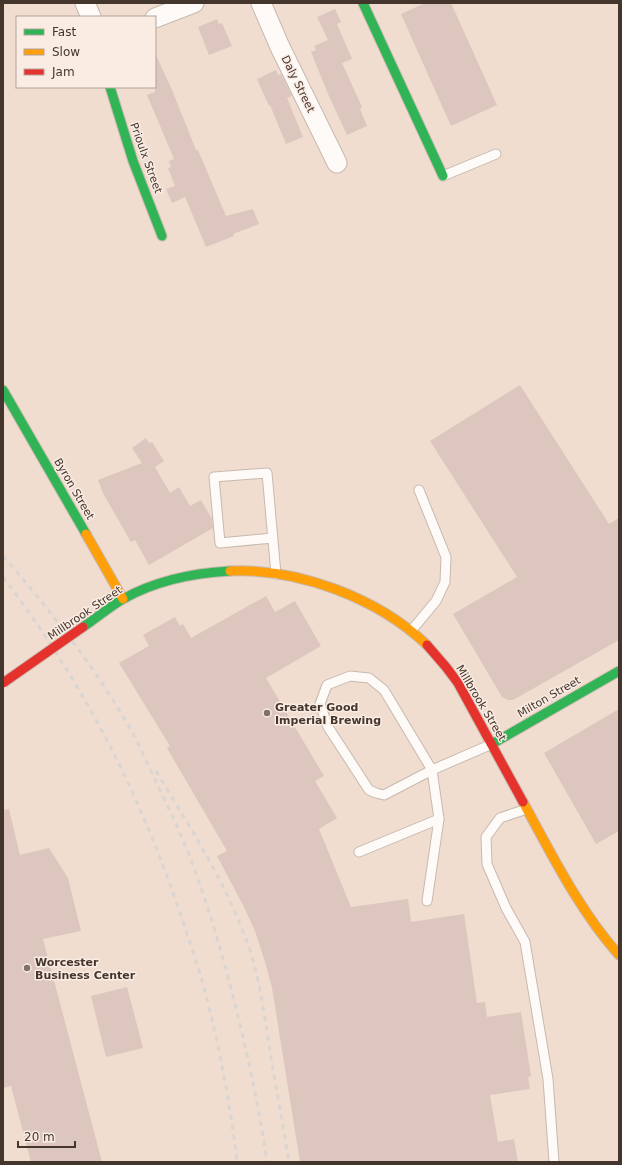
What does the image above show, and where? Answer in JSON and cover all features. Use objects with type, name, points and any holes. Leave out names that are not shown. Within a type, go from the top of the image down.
[{"type":"main road","points":[[363,3],[443,176]]},
{"type":"main road","name":"Prioulx Street","points":[[110,88],[132,161],[162,236]]},
{"type":"main road","name":"Byron Street","points":[[3,390],[123,599]]},
{"type":"main road","name":"Millbrook Street","points":[[3,683],[123,599],[169,581],[231,570],[256,571],[276,574],[328,587],[371,604],[411,631],[429,648],[456,680],[572,888],[594,925],[610,940],[619,955]]},
{"type":"main road","name":"Milton Street","points":[[492,744],[619,671]]},
{"type":"street","points":[[85,3],[91,16]]},
{"type":"street","points":[[156,18],[194,3]]},
{"type":"street","name":"Daly Street","points":[[261,3],[280,47],[337,163]]},
{"type":"lane","points":[[443,176],[496,154]]},
{"type":"lane","points":[[273,538],[220,543],[214,477],[267,472],[273,538],[276,574]]},
{"type":"lane","points":[[411,631],[436,601],[445,582],[446,557],[419,490]]},
{"type":"lane","points":[[427,901],[439,819],[432,770],[384,690],[369,678],[350,676],[327,685],[320,704],[328,727],[369,790],[376,793],[384,795],[432,770],[492,744]]},
{"type":"lane","points":[[527,808],[500,818],[486,837],[487,864],[506,908],[525,942],[548,1079],[554,1162]]},
{"type":"lane","points":[[358,852],[439,819]]},
{"type":"building","points":[[425,3],[451,3],[497,105],[451,126],[401,14]]},
{"type":"building","points":[[335,9],[341,22],[337,24],[352,59],[342,63],[362,107],[360,109],[367,126],[347,135],[311,52],[316,50],[314,46],[328,40],[317,17]]},
{"type":"building","points":[[217,19],[219,24],[222,23],[232,46],[209,55],[198,27]]},
{"type":"building","points":[[156,55],[226,216],[253,209],[259,224],[206,247],[185,197],[172,203],[166,189],[175,186],[168,168],[171,167],[169,161],[174,159],[147,95],[155,92]]},
{"type":"building","points":[[276,70],[278,75],[281,74],[292,96],[287,98],[303,137],[286,144],[270,105],[269,106],[257,79]]},
{"type":"building","points":[[520,385],[609,524],[619,518],[619,640],[513,700],[508,700],[502,697],[453,614],[517,577],[430,441]]},
{"type":"building","points":[[146,438],[149,443],[152,442],[164,461],[155,467],[170,493],[179,487],[190,506],[201,500],[212,519],[213,528],[149,565],[135,540],[131,542],[103,493],[98,480],[142,463],[132,448]]},
{"type":"building","points":[[266,596],[275,612],[295,601],[321,646],[266,678],[324,776],[315,781],[337,818],[319,829],[351,907],[408,899],[411,922],[464,914],[477,1003],[485,1002],[487,1017],[521,1012],[531,1076],[528,1077],[530,1089],[490,1095],[498,1142],[514,1139],[518,1162],[300,1162],[272,988],[255,931],[217,856],[227,851],[167,748],[170,746],[119,663],[149,646],[143,635],[175,617],[180,626],[183,624],[191,638]]},
{"type":"building","points":[[619,709],[619,831],[596,844],[544,753]]},
{"type":"building","name":"Worcester Business Center","points":[[9,809],[20,855],[49,848],[68,878],[81,931],[43,939],[102,1162],[31,1162],[11,1086],[3,1088],[3,810]]},
{"type":"building","points":[[127,987],[143,1048],[106,1057],[91,996]]},
{"type":"railway","points":[[3,556],[55,618],[87,661],[117,707],[134,736],[176,824],[205,899],[228,977],[250,1069],[267,1162]]},
{"type":"railway","points":[[3,577],[44,635],[101,728],[133,793],[156,846],[196,960],[207,998],[226,1086],[237,1162]]},
{"type":"railway","points":[[156,771],[215,871],[235,913],[254,962],[266,1022],[289,1162]]},
{"type":"traffic: fast","points":[[363,3],[443,176]]},
{"type":"traffic: fast","points":[[110,88],[133,161],[162,236]]},
{"type":"traffic: fast","points":[[3,390],[86,534]]},
{"type":"traffic: fast","points":[[83,627],[118,602],[148,587],[188,576],[230,571]]},
{"type":"traffic: fast","points":[[492,744],[619,671]]},
{"type":"traffic: slow","points":[[86,534],[123,599]]},
{"type":"traffic: slow","points":[[230,571],[256,571],[283,575],[336,589],[385,613],[407,628],[427,645]]},
{"type":"traffic: slow","points":[[523,802],[567,882],[591,920],[619,955]]},
{"type":"traffic: jam","points":[[3,683],[83,627]]},
{"type":"traffic: jam","points":[[427,645],[458,683],[523,802]]},
{"type":"place","name":"Greater Good Imperial Brewing","points":[[267,713]]},
{"type":"place","name":"Worcester Business Center","points":[[27,968]]}]
